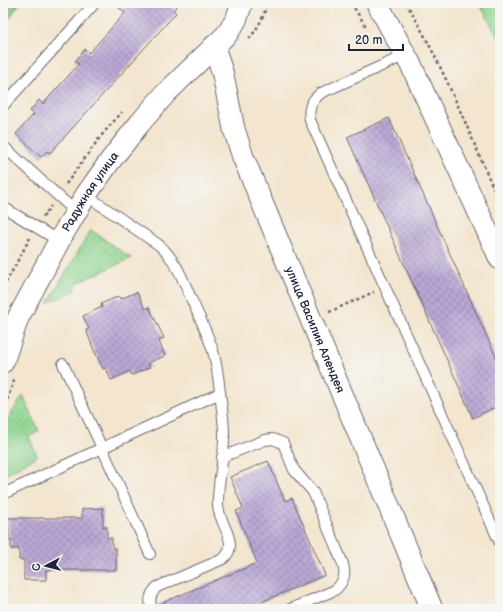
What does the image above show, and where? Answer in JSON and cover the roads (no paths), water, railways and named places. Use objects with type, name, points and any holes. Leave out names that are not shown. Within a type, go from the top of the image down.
[{"type":"street","name":"Радужная улица","points":[[3,362],[18,318],[59,241],[81,204],[110,161],[140,123],[166,93],[227,34],[236,20],[242,3]]},
{"type":"street","points":[[377,3],[406,55],[500,259]]},
{"type":"street","name":"улица Василия Алендея","points":[[214,46],[223,75],[238,143],[432,609]]},
{"type":"lane","points":[[3,106],[96,3]]},
{"type":"lane","points":[[406,55],[321,93],[314,98],[310,105],[310,120],[500,543]]},
{"type":"lane","points":[[3,146],[81,204],[159,245],[173,260],[177,267],[214,354],[224,433],[218,507],[230,541],[229,552],[223,559],[157,587],[151,596],[150,601],[152,609]]},
{"type":"lane","points":[[3,207],[59,241]]},
{"type":"lane","points":[[63,364],[150,554]]},
{"type":"lane","points":[[3,494],[220,393]]},
{"type":"lane","points":[[222,457],[265,440],[277,440],[283,443],[294,470],[313,492],[343,564],[345,573],[340,587],[336,590],[290,609]]}]
